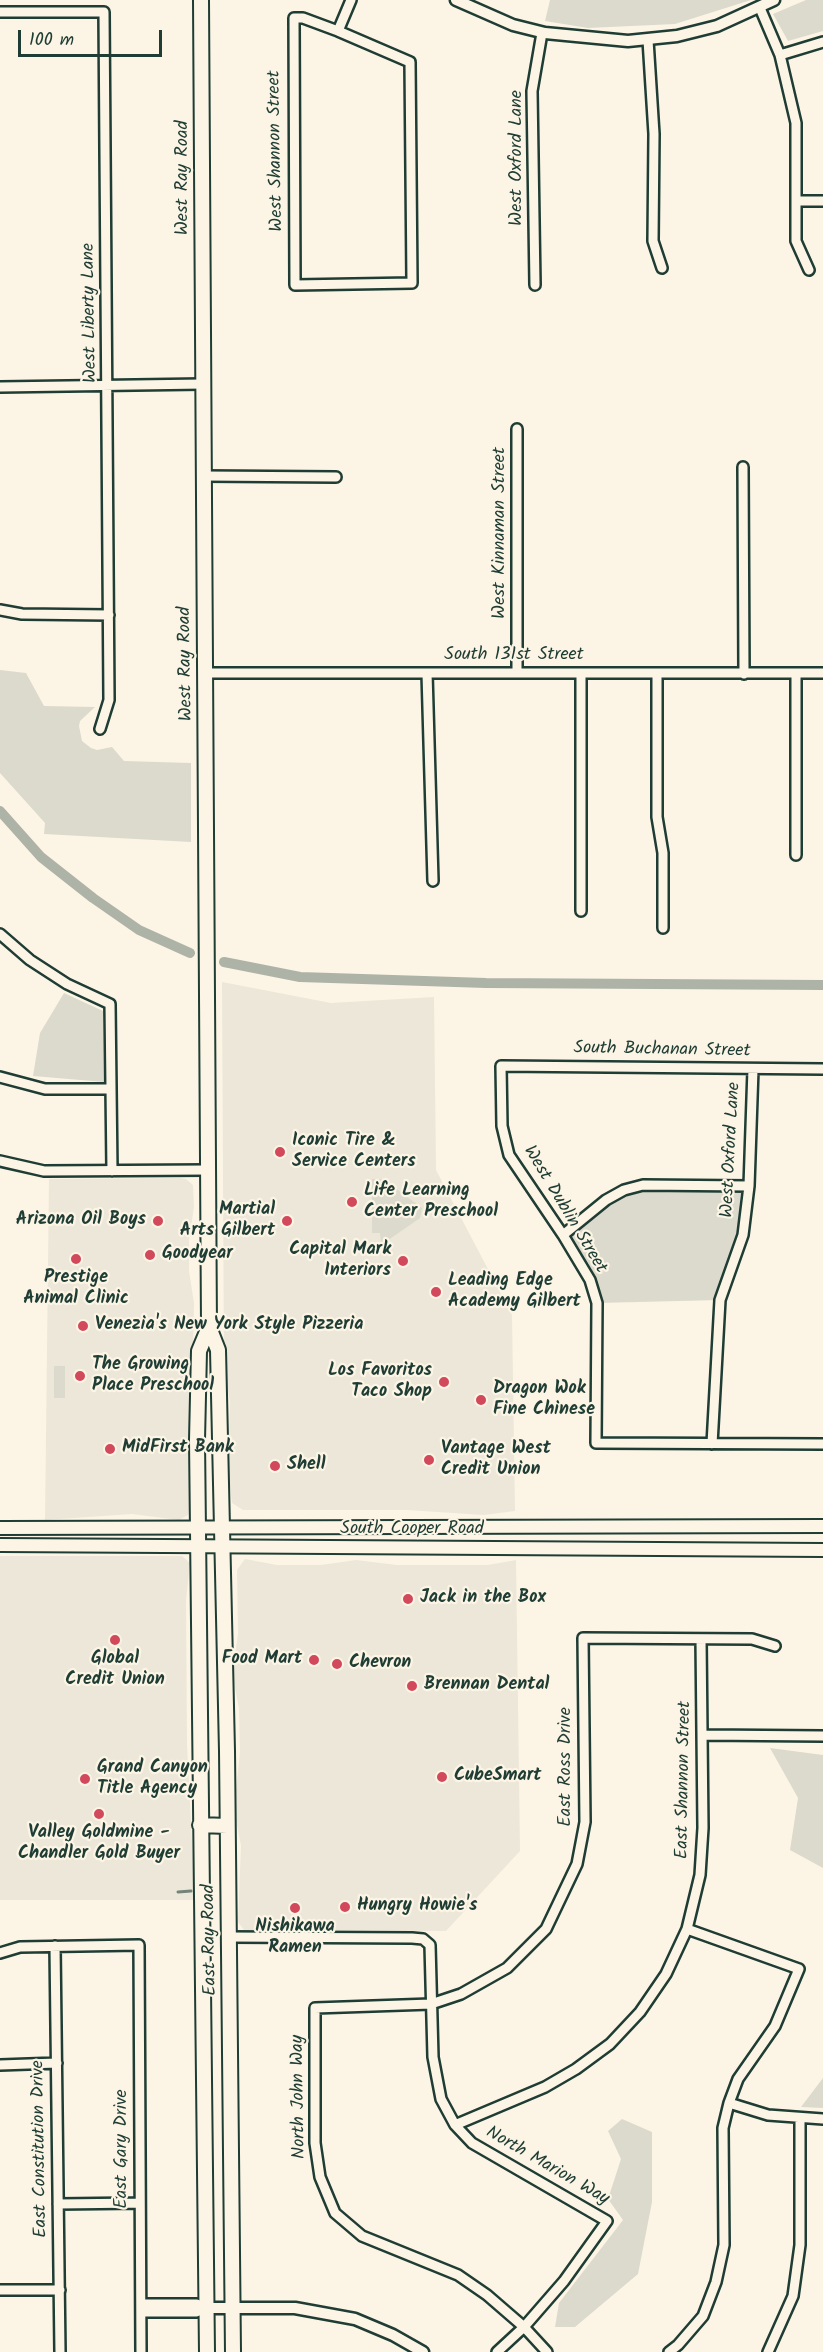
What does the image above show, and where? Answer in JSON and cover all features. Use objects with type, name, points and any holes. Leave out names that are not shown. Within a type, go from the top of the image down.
[{"type":"main road","name":"West Ray Road","points":[[201,0],[209,1327],[218,1350],[220,1528]]},
{"type":"main road","name":"West Ray Road","points":[[198,1547],[199,1352],[209,1327]]},
{"type":"main road","points":[[500,1526],[500,1548]]},
{"type":"main road","name":"South Cooper Road","points":[[0,1528],[823,1526]]},
{"type":"main road","name":"East Ray Road","points":[[220,1528],[229,1937],[233,2352]]},
{"type":"main road","name":"South Cooper Road","points":[[0,1545],[823,1550]]},
{"type":"main road","name":"East Ray Road","points":[[198,1547],[207,2352]]},
{"type":"main road","points":[[200,1825],[227,1826]]},
{"type":"street","points":[[338,30],[351,0]]},
{"type":"street","points":[[456,0],[477,4],[513,25],[542,33],[602,41],[648,40],[676,36],[717,26],[774,0]]},
{"type":"street","points":[[760,8],[780,55],[796,123],[796,241],[809,270]]},
{"type":"street","name":"West Liberty Lane","points":[[0,12],[104,12],[109,700],[100,729]]},
{"type":"street","name":"West Shannon Street","points":[[294,18],[303,18],[338,30],[410,62],[411,282],[295,285],[294,18]]},
{"type":"street","name":"West Oxford Lane","points":[[535,285],[532,91],[542,33]]},
{"type":"street","points":[[648,40],[654,134],[653,241],[662,268]]},
{"type":"street","points":[[780,55],[823,42]]},
{"type":"street","points":[[797,201],[823,201]]},
{"type":"street","points":[[0,387],[203,384]]},
{"type":"street","name":"West Kinnaman Street","points":[[517,673],[518,429]]},
{"type":"street","points":[[743,468],[744,674]]},
{"type":"street","points":[[203,476],[336,477]]},
{"type":"street","points":[[0,610],[22,614],[109,615]]},
{"type":"street","name":"South 131st Street","points":[[206,673],[823,673]]},
{"type":"street","points":[[427,673],[433,881]]},
{"type":"street","points":[[581,673],[581,911]]},
{"type":"street","points":[[657,673],[657,817],[663,853],[663,928]]},
{"type":"street","points":[[796,674],[796,855]]},
{"type":"street","points":[[0,934],[30,960],[68,984],[110,1004],[112,1171]]},
{"type":"street","name":"South Buchanan Street","points":[[501,1066],[823,1069]]},
{"type":"street","name":"West Dublin Street","points":[[501,1066],[502,1126],[509,1155],[563,1235],[590,1280],[597,1303],[596,1443],[712,1444]]},
{"type":"street","name":"West Oxford Lane","points":[[712,1444],[720,1299],[743,1235],[749,1186],[753,1069]]},
{"type":"street","points":[[0,1077],[45,1089],[111,1089]]},
{"type":"street","points":[[0,1161],[44,1171],[208,1170]]},
{"type":"street","points":[[563,1235],[606,1200],[624,1190],[643,1185],[749,1186]]},
{"type":"street","points":[[712,1444],[823,1444]]},
{"type":"street","name":"East Ross Drive","points":[[315,2008],[431,2004],[461,1994],[507,1968],[546,1929],[577,1864],[585,1822],[583,1638],[701,1639]]},
{"type":"street","points":[[701,1639],[752,1639],[775,1646]]},
{"type":"street","name":"East Shannon Street","points":[[455,2125],[545,2087],[576,2070],[610,2044],[640,2012],[666,1974],[687,1929],[700,1875],[704,1828],[701,1639]]},
{"type":"street","points":[[704,1735],[823,1736]]},
{"type":"street","points":[[669,2352],[703,2316],[716,2282],[724,2246],[723,2128],[729,2103],[738,2079],[775,2026],[799,1969],[687,1929]]},
{"type":"street","name":"North Marion Way","points":[[229,1937],[423,1939],[430,1945],[431,2004],[437,2081],[441,2100],[455,2125],[472,2143],[607,2221],[564,2281],[524,2327]]},
{"type":"street","points":[[0,1953],[20,1947],[55,1946]]},
{"type":"street","name":"East Gary Drive","points":[[55,1946],[139,1946],[141,2352]]},
{"type":"street","name":"East Constitution Drive","points":[[55,1946],[60,2352]]},
{"type":"street","name":"North John Way","points":[[315,2008],[315,2143],[320,2177],[335,2213],[362,2236],[458,2275],[487,2295],[524,2327],[547,2352]]},
{"type":"street","points":[[0,2065],[57,2063]]},
{"type":"street","points":[[729,2103],[768,2115],[823,2119]]},
{"type":"street","points":[[772,2351],[793,2296],[799,2255],[800,2119]]},
{"type":"street","points":[[58,2204],[140,2203]]},
{"type":"street","points":[[0,2290],[60,2290]]},
{"type":"street","points":[[141,2308],[197,2304],[206,2308],[295,2308],[355,2319],[393,2335],[423,2352]]},
{"type":"street","points":[[497,2352],[524,2327]]},
{"type":"shaded area","points":[[550,0],[751,0],[675,24],[588,28],[545,21]]},
{"type":"shaded area","points":[[806,0],[823,0],[823,31],[788,41],[773,14]]},
{"type":"shaded area","points":[[0,670],[26,673],[44,706],[95,707],[80,721],[79,726],[82,741],[91,748],[97,750],[112,747],[124,761],[191,763],[191,842],[44,834],[45,823],[0,773]]},
{"type":"shaded area","points":[[222,982],[331,1003],[434,997],[436,1170],[512,1315],[515,1511],[484,1515],[407,1510],[243,1510],[232,1503],[228,1469],[230,1402],[224,1370]]},
{"type":"shaded area","points":[[64,993],[103,1011],[104,1082],[33,1076],[40,1033]]},
{"type":"shaded area","points":[[180,1178],[186,1179],[193,1185],[194,1207],[189,1240],[189,1271],[194,1303],[190,1505],[188,1515],[179,1520],[132,1514],[45,1520],[49,1179]]},
{"type":"shaded area","points":[[372,1179],[383,1179],[422,1208],[420,1218],[381,1245],[380,1233],[372,1233]]},
{"type":"shaded area","points":[[749,1186],[743,1235],[720,1300],[597,1303],[563,1235],[624,1190]]},
{"type":"shaded area","points":[[54,1366],[65,1366],[65,1398],[54,1398]]},
{"type":"shaded area","points":[[0,1556],[182,1556],[190,1563],[186,1600],[187,1744],[195,1900],[0,1900]]},
{"type":"shaded area","points":[[245,1559],[277,1565],[321,1565],[356,1560],[397,1565],[488,1565],[516,1560],[520,1851],[446,1931],[244,1930],[238,1922],[241,1846],[234,1809],[240,1752],[239,1708],[232,1673],[238,1634],[237,1570]]},
{"type":"shaded area","points":[[770,1748],[823,1755],[823,1868],[790,1850],[798,1798]]},
{"type":"shaded area","points":[[823,2078],[823,2108],[801,2107]]},
{"type":"shaded area","points":[[622,2119],[652,2132],[652,2202],[638,2274],[575,2327],[555,2327],[559,2303],[623,2220],[608,2199],[621,2159],[608,2131]]},
{"type":"waterway","points":[[0,811],[41,857],[93,898],[139,930],[190,953]]},
{"type":"waterway","points":[[224,962],[300,977],[486,983],[823,985]]},
{"type":"waterway","points":[[178,1892],[191,1891]]},
{"type":"place","name":"Iconic Tire & Service Centers","points":[[280,1152]]},
{"type":"place","name":"Life Learning Center Preschool","points":[[352,1202]]},
{"type":"place","name":"Arizona Oil Boys","points":[[158,1221]]},
{"type":"place","name":"Martial Arts Gilbert","points":[[287,1221]]},
{"type":"place","name":"Goodyear","points":[[150,1255]]},
{"type":"place","name":"Prestige Animal Clinic","points":[[76,1259]]},
{"type":"place","name":"Capital Mark Interiors","points":[[403,1261]]},
{"type":"place","name":"Leading Edge Academy Gilbert","points":[[436,1292]]},
{"type":"place","name":"Venezia's New York Style Pizzeria","points":[[83,1326]]},
{"type":"place","name":"The Growing Place Preschool","points":[[80,1376]]},
{"type":"place","name":"Los Favoritos Taco Shop","points":[[444,1382]]},
{"type":"place","name":"Dragon Wok Fine Chinese","points":[[481,1400]]},
{"type":"place","name":"MidFirst Bank","points":[[110,1449]]},
{"type":"place","name":"Vantage West Credit Union","points":[[429,1460]]},
{"type":"place","name":"Shell","points":[[275,1466]]},
{"type":"place","name":"Jack in the Box","points":[[408,1599]]},
{"type":"place","name":"Global Credit Union","points":[[115,1640]]},
{"type":"place","name":"Food Mart","points":[[314,1660]]},
{"type":"place","name":"Chevron","points":[[337,1664]]},
{"type":"place","name":"Brennan Dental","points":[[412,1686]]},
{"type":"place","name":"CubeSmart","points":[[442,1777]]},
{"type":"place","name":"Grand Canyon Title Agency","points":[[85,1779]]},
{"type":"place","name":"Valley Goldmine - Chandler Gold Buyer","points":[[99,1814]]},
{"type":"place","name":"Hungry Howie's","points":[[345,1907]]},
{"type":"place","name":"Nishikawa Ramen","points":[[295,1908]]}]
